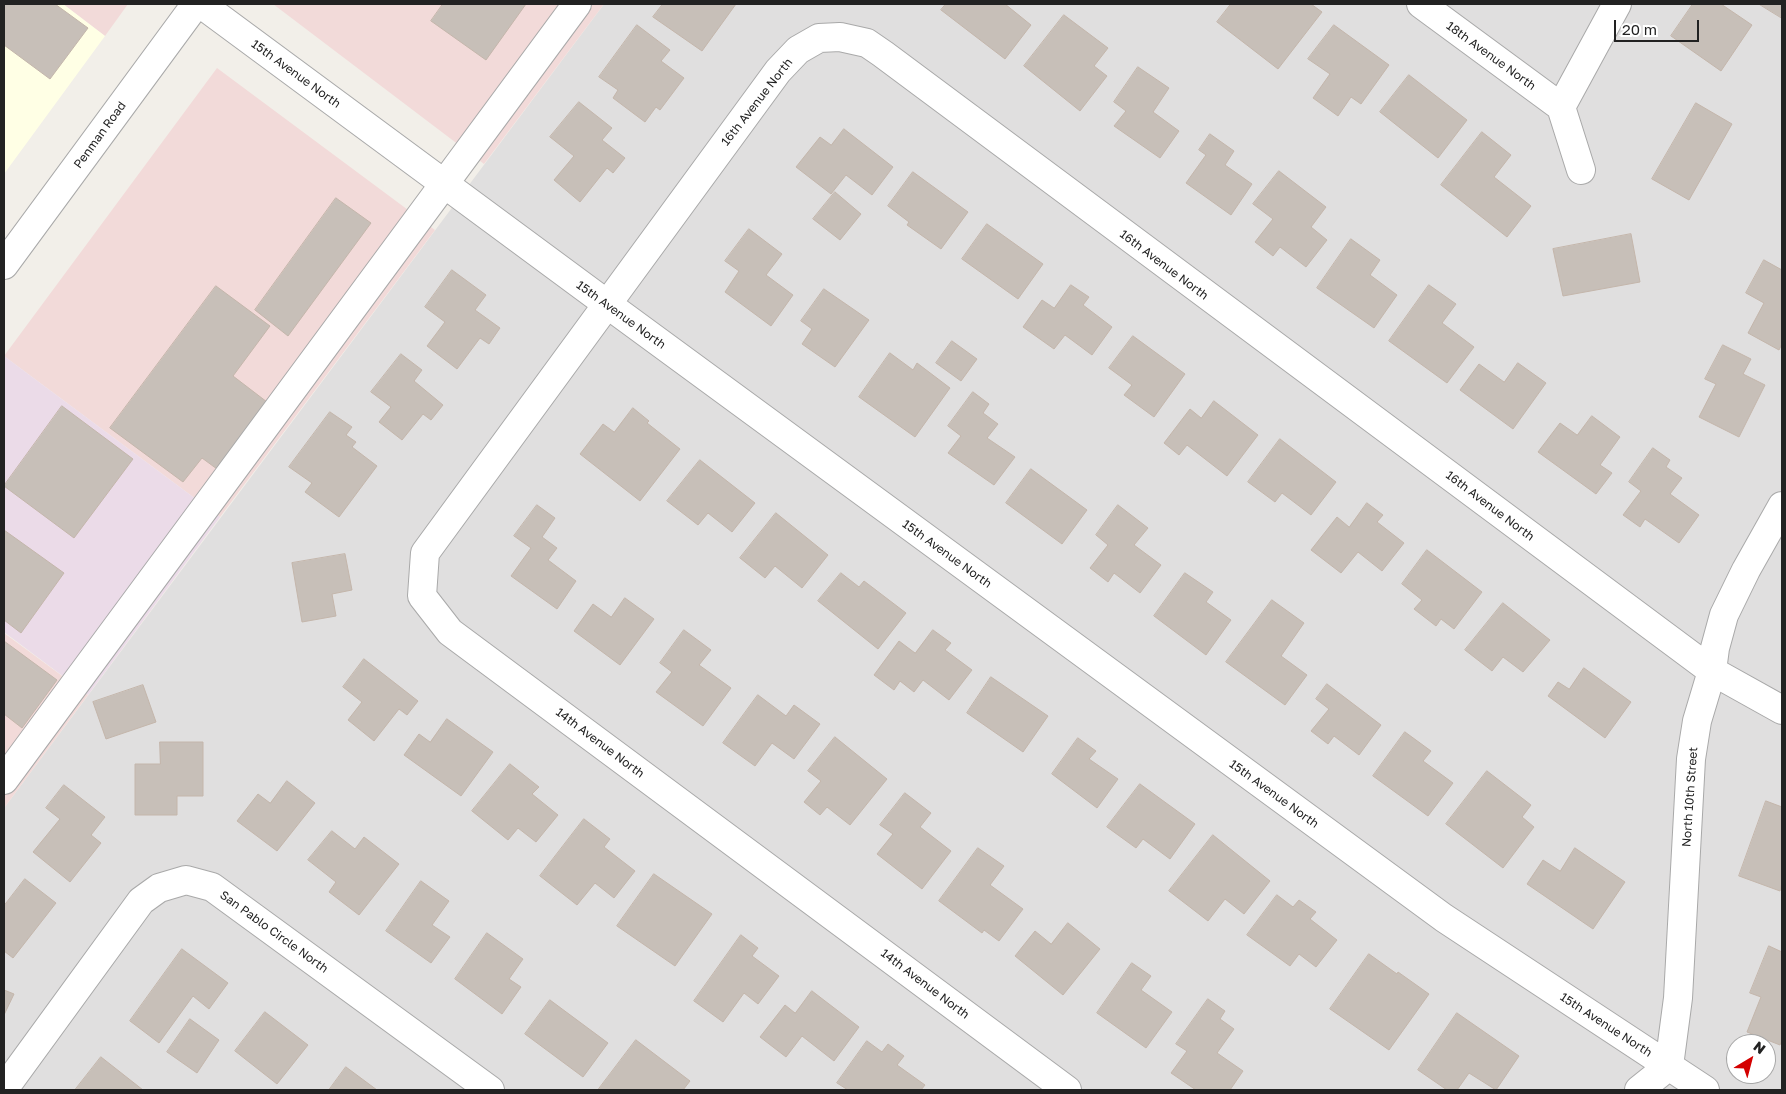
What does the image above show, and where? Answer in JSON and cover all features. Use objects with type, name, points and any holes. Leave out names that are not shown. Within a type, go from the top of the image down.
[{"type":"street","name":"Penman Road","points":[[4,266],[196,4]]},
{"type":"street","name":"15th Avenue North","points":[[201,4],[606,304],[1444,918],[1705,1090]]},
{"type":"street","points":[[4,780],[577,4]]},
{"type":"street","name":"18th Avenue North","points":[[1421,4],[1561,107]]},
{"type":"street","points":[[1581,170],[1561,107],[1616,4]]},
{"type":"street","name":"16th Avenue North","points":[[606,304],[778,71],[798,50],[818,38],[840,37],[867,43],[1712,671],[1782,710]]},
{"type":"street","name":"14th Avenue North","points":[[606,304],[426,554],[422,596],[450,632],[1067,1090]]},
{"type":"street","name":"North 10th Street","points":[[1669,1066],[1678,998],[1691,759],[1697,721],[1712,671],[1715,648],[1724,615],[1746,570],[1782,506]]},
{"type":"street","name":"San Pablo Circle North","points":[[4,1089],[141,901],[159,888],[186,880],[212,886],[490,1090]]},
{"type":"street","points":[[1639,1090],[1669,1066]]},
{"type":"shaded area","points":[[4,4],[63,4],[105,36],[4,174]]},
{"type":"shaded area","points":[[63,4],[128,4],[105,36]]},
{"type":"shaded area","points":[[273,4],[604,4],[484,164]]},
{"type":"shaded area","points":[[604,4],[1782,4],[1782,1090],[4,1090],[4,808]]},
{"type":"shaded area","points":[[217,68],[435,230],[220,517],[4,356]]},
{"type":"shaded area","points":[[4,356],[220,517],[88,695],[4,632]]},
{"type":"shaded area","points":[[4,633],[88,695],[4,808]]},
{"type":"building","points":[[4,4],[55,4],[88,28],[50,79],[4,45]]},
{"type":"building","points":[[443,4],[526,4],[486,60],[431,21]]},
{"type":"building","points":[[663,4],[736,4],[702,51],[653,17]]},
{"type":"building","points":[[946,4],[1005,4],[1031,25],[1005,59],[941,10]]},
{"type":"building","points":[[1231,4],[1311,4],[1322,12],[1278,69],[1217,22]]},
{"type":"building","points":[[1693,4],[1721,4],[1752,25],[1721,71],[1671,36]]},
{"type":"building","points":[[1759,4],[1782,4],[1782,18]]},
{"type":"building","points":[[1064,15],[1108,48],[1094,66],[1107,76],[1080,111],[1024,66]]},
{"type":"building","points":[[637,25],[670,50],[661,61],[684,78],[660,110],[656,107],[645,122],[613,98],[618,90],[599,77]]},
{"type":"building","points":[[1334,25],[1389,65],[1361,104],[1351,97],[1338,116],[1313,98],[1330,74],[1308,59]]},
{"type":"building","points":[[1138,67],[1169,88],[1153,112],[1179,131],[1160,158],[1114,126],[1126,111],[1114,102]]},
{"type":"building","points":[[1409,75],[1467,120],[1438,158],[1380,112]]},
{"type":"building","points":[[579,102],[612,128],[602,140],[625,158],[613,173],[607,168],[580,202],[554,180],[574,156],[550,137]]},
{"type":"building","points":[[1696,103],[1732,124],[1689,200],[1652,179]]},
{"type":"building","points":[[844,129],[893,167],[872,195],[846,175],[831,194],[796,167],[820,137],[831,145]]},
{"type":"building","points":[[1482,132],[1511,155],[1494,177],[1531,206],[1507,237],[1441,185]]},
{"type":"building","points":[[1210,134],[1234,151],[1225,165],[1252,184],[1231,215],[1186,183],[1206,155],[1199,150]]},
{"type":"building","points":[[1279,171],[1326,207],[1311,227],[1327,240],[1306,267],[1280,247],[1273,256],[1255,242],[1273,219],[1253,204]]},
{"type":"building","points":[[913,172],[968,212],[941,249],[907,225],[909,222],[888,206]]},
{"type":"building","points":[[835,192],[861,214],[840,240],[813,219]]},
{"type":"building","points":[[336,198],[371,223],[288,336],[255,310]]},
{"type":"building","points":[[987,224],[1043,264],[1018,299],[962,259]]},
{"type":"building","points":[[749,229],[782,254],[766,275],[793,295],[771,326],[725,292],[739,271],[725,261]]},
{"type":"building","points":[[1631,234],[1640,282],[1563,296],[1553,249]]},
{"type":"building","points":[[1351,239],[1380,260],[1370,275],[1397,295],[1374,328],[1317,288]]},
{"type":"building","points":[[1764,260],[1782,270],[1782,344],[1779,350],[1748,333],[1764,303],[1746,293]]},
{"type":"building","points":[[452,270],[486,295],[475,310],[500,328],[489,344],[480,338],[457,369],[427,346],[445,322],[425,307]]},
{"type":"building","points":[[1071,285],[1089,297],[1083,305],[1112,327],[1092,355],[1065,335],[1054,349],[1023,327],[1042,300],[1054,308]]},
{"type":"building","points":[[1429,285],[1456,304],[1442,323],[1474,347],[1447,383],[1389,341]]},
{"type":"building","points":[[216,286],[270,326],[233,376],[267,402],[217,469],[202,458],[183,482],[110,428]]},
{"type":"building","points":[[824,289],[869,320],[835,367],[802,344],[812,329],[801,321]]},
{"type":"building","points":[[1133,336],[1185,374],[1154,417],[1124,395],[1132,385],[1109,368]]},
{"type":"building","points":[[952,341],[977,359],[961,381],[936,363]]},
{"type":"building","points":[[1723,345],[1751,359],[1743,374],[1765,385],[1739,437],[1699,417],[1716,384],[1705,379]]},
{"type":"building","points":[[890,353],[913,370],[917,363],[950,388],[915,437],[859,397]]},
{"type":"building","points":[[401,354],[422,370],[414,381],[443,405],[431,420],[423,414],[402,440],[379,422],[391,407],[371,392]]},
{"type":"building","points":[[1518,363],[1546,383],[1513,429],[1460,390],[1479,364],[1504,382]]},
{"type":"building","points":[[973,392],[989,404],[983,413],[998,424],[987,438],[1015,457],[994,485],[948,453],[961,436],[948,426]]},
{"type":"building","points":[[1214,401],[1258,435],[1227,476],[1187,445],[1179,455],[1164,443],[1190,409],[1201,418]]},
{"type":"building","points":[[62,406],[133,459],[74,538],[4,486]]},
{"type":"building","points":[[633,408],[649,421],[647,423],[680,449],[640,501],[580,454],[603,424],[614,432]]},
{"type":"building","points":[[330,412],[352,427],[346,435],[356,442],[352,447],[377,466],[339,517],[305,492],[312,483],[289,467]]},
{"type":"building","points":[[1592,416],[1620,437],[1600,465],[1612,473],[1596,494],[1538,452],[1560,423],[1577,435]]},
{"type":"building","points":[[1280,439],[1336,482],[1311,515],[1282,493],[1275,502],[1248,482]]},
{"type":"building","points":[[1653,448],[1670,460],[1666,467],[1682,478],[1670,494],[1699,515],[1679,543],[1645,519],[1640,527],[1623,515],[1641,491],[1629,482]]},
{"type":"building","points":[[700,460],[755,503],[732,532],[708,513],[698,525],[667,501]]},
{"type":"building","points":[[1031,469],[1087,510],[1062,544],[1006,503]]},
{"type":"building","points":[[1367,503],[1383,515],[1377,522],[1404,543],[1382,571],[1358,552],[1341,573],[1311,550],[1337,517],[1349,527]]},
{"type":"building","points":[[537,505],[555,518],[542,537],[557,548],[548,560],[576,581],[557,609],[511,576],[531,548],[514,536]]},
{"type":"building","points":[[1118,505],[1148,528],[1134,545],[1161,565],[1140,593],[1114,573],[1108,582],[1090,568],[1108,545],[1096,535]]},
{"type":"building","points":[[776,513],[828,555],[802,588],[775,566],[765,578],[740,558]]},
{"type":"building","points":[[4,530],[64,573],[21,633],[4,620]]},
{"type":"building","points":[[1427,550],[1482,592],[1454,629],[1441,619],[1436,626],[1414,609],[1422,600],[1402,584]]},
{"type":"building","points":[[345,554],[352,590],[332,594],[336,616],[302,622],[292,563]]},
{"type":"building","points":[[841,573],[859,587],[864,581],[906,613],[878,649],[818,601]]},
{"type":"building","points":[[1185,573],[1213,592],[1206,602],[1231,620],[1206,655],[1154,616]]},
{"type":"building","points":[[625,598],[654,619],[620,665],[574,631],[593,604],[611,617]]},
{"type":"building","points":[[1272,600],[1304,623],[1281,656],[1307,675],[1285,705],[1226,662]]},
{"type":"building","points":[[1503,603],[1550,640],[1523,672],[1503,657],[1492,671],[1465,650]]},
{"type":"building","points":[[684,630],[711,650],[699,665],[731,688],[703,726],[656,692],[672,672],[660,663]]},
{"type":"building","points":[[933,630],[951,643],[945,650],[972,670],[949,700],[923,680],[914,692],[900,681],[894,690],[874,675],[899,641],[915,653]]},
{"type":"building","points":[[4,641],[57,680],[22,728],[4,714]]},
{"type":"building","points":[[364,659],[418,701],[407,715],[399,709],[374,741],[348,720],[362,702],[343,687]]},
{"type":"building","points":[[1584,668],[1631,702],[1605,738],[1548,696],[1558,682],[1569,689]]},
{"type":"building","points":[[991,677],[1048,716],[1023,752],[967,713]]},
{"type":"building","points":[[1327,684],[1381,725],[1359,755],[1334,736],[1328,744],[1311,731],[1329,709],[1316,699]]},
{"type":"building","points":[[143,685],[156,722],[106,739],[93,702]]},
{"type":"building","points":[[758,695],[786,716],[794,705],[820,724],[794,759],[772,743],[755,766],[723,743]]},
{"type":"building","points":[[447,719],[493,752],[461,796],[404,755],[419,734],[430,742]]},
{"type":"building","points":[[1405,732],[1431,751],[1423,761],[1453,783],[1428,816],[1373,776]]},
{"type":"building","points":[[835,737],[887,779],[850,825],[827,807],[820,815],[804,802],[821,781],[808,771]]},
{"type":"building","points":[[1078,738],[1096,751],[1089,759],[1118,779],[1097,808],[1052,774]]},
{"type":"building","points":[[160,742],[203,742],[203,796],[177,796],[177,815],[135,815],[135,764],[160,764]]},
{"type":"building","points":[[510,764],[539,787],[532,794],[558,815],[536,842],[518,828],[508,840],[472,811]]},
{"type":"building","points":[[1487,771],[1531,805],[1522,817],[1534,827],[1503,868],[1446,824]]},
{"type":"building","points":[[287,781],[315,803],[277,851],[237,821],[258,794],[270,803]]},
{"type":"building","points":[[1140,784],[1195,824],[1170,859],[1143,839],[1136,848],[1107,827]]},
{"type":"building","points":[[64,785],[105,817],[91,835],[101,843],[70,882],[33,852],[60,819],[46,808]]},
{"type":"building","points":[[905,793],[931,813],[920,827],[951,851],[922,889],[877,854],[893,834],[880,825]]},
{"type":"building","points":[[1766,801],[1782,807],[1782,883],[1780,891],[1739,876]]},
{"type":"building","points":[[584,819],[610,839],[604,847],[635,871],[614,898],[595,883],[577,905],[540,876]]},
{"type":"building","points":[[332,831],[355,849],[364,837],[399,864],[359,915],[329,892],[336,882],[308,860]]},
{"type":"building","points":[[1213,835],[1270,881],[1244,914],[1225,899],[1208,921],[1169,891]]},
{"type":"building","points":[[978,848],[1004,866],[990,885],[1023,909],[999,941],[984,930],[982,933],[939,901]]},
{"type":"building","points":[[1575,848],[1625,882],[1593,929],[1527,884],[1543,860],[1560,871]]},
{"type":"building","points":[[654,874],[712,914],[675,966],[617,926]]},
{"type":"building","points":[[25,879],[56,903],[13,958],[4,951],[4,906]]},
{"type":"building","points":[[421,881],[449,901],[432,925],[450,937],[431,963],[386,931]]},
{"type":"building","points":[[1277,895],[1293,907],[1299,900],[1316,912],[1310,919],[1337,940],[1316,967],[1299,954],[1290,966],[1247,935]]},
{"type":"building","points":[[1068,923],[1100,949],[1063,995],[1015,956],[1035,931],[1051,944]]},
{"type":"building","points":[[487,933],[523,959],[509,979],[521,987],[502,1014],[455,979]]},
{"type":"building","points":[[741,935],[758,948],[752,956],[779,976],[758,1004],[744,993],[723,1022],[694,1001]]},
{"type":"building","points":[[1769,946],[1782,952],[1782,1040],[1780,1045],[1776,1043],[1776,1034],[1752,1034],[1747,1032],[1761,997],[1750,993]]},
{"type":"building","points":[[182,949],[228,983],[209,1009],[193,996],[159,1043],[130,1021]]},
{"type":"building","points":[[1369,954],[1429,994],[1389,1050],[1330,1009]]},
{"type":"building","points":[[1132,963],[1151,976],[1141,990],[1172,1012],[1146,1048],[1097,1013]]},
{"type":"building","points":[[4,990],[14,994],[4,1015]]},
{"type":"building","points":[[812,991],[859,1027],[834,1061],[802,1036],[786,1057],[760,1037],[785,1005],[795,1013]]},
{"type":"building","points":[[1208,999],[1225,1011],[1220,1019],[1234,1029],[1217,1053],[1243,1071],[1230,1090],[1196,1090],[1171,1073],[1187,1051],[1176,1044]]},
{"type":"building","points":[[550,1000],[608,1043],[583,1077],[525,1034]]},
{"type":"building","points":[[265,1012],[308,1045],[277,1084],[235,1051]]},
{"type":"building","points":[[1457,1013],[1519,1056],[1496,1090],[1469,1073],[1457,1090],[1447,1090],[1418,1070]]},
{"type":"building","points":[[190,1019],[219,1040],[197,1073],[167,1052]]},
{"type":"building","points":[[636,1040],[690,1081],[683,1090],[598,1090]]},
{"type":"building","points":[[867,1041],[882,1052],[888,1044],[904,1056],[897,1065],[925,1085],[921,1090],[848,1090],[837,1083]]},
{"type":"building","points":[[101,1057],[143,1090],[75,1090]]},
{"type":"building","points":[[346,1067],[377,1090],[329,1090]]}]
